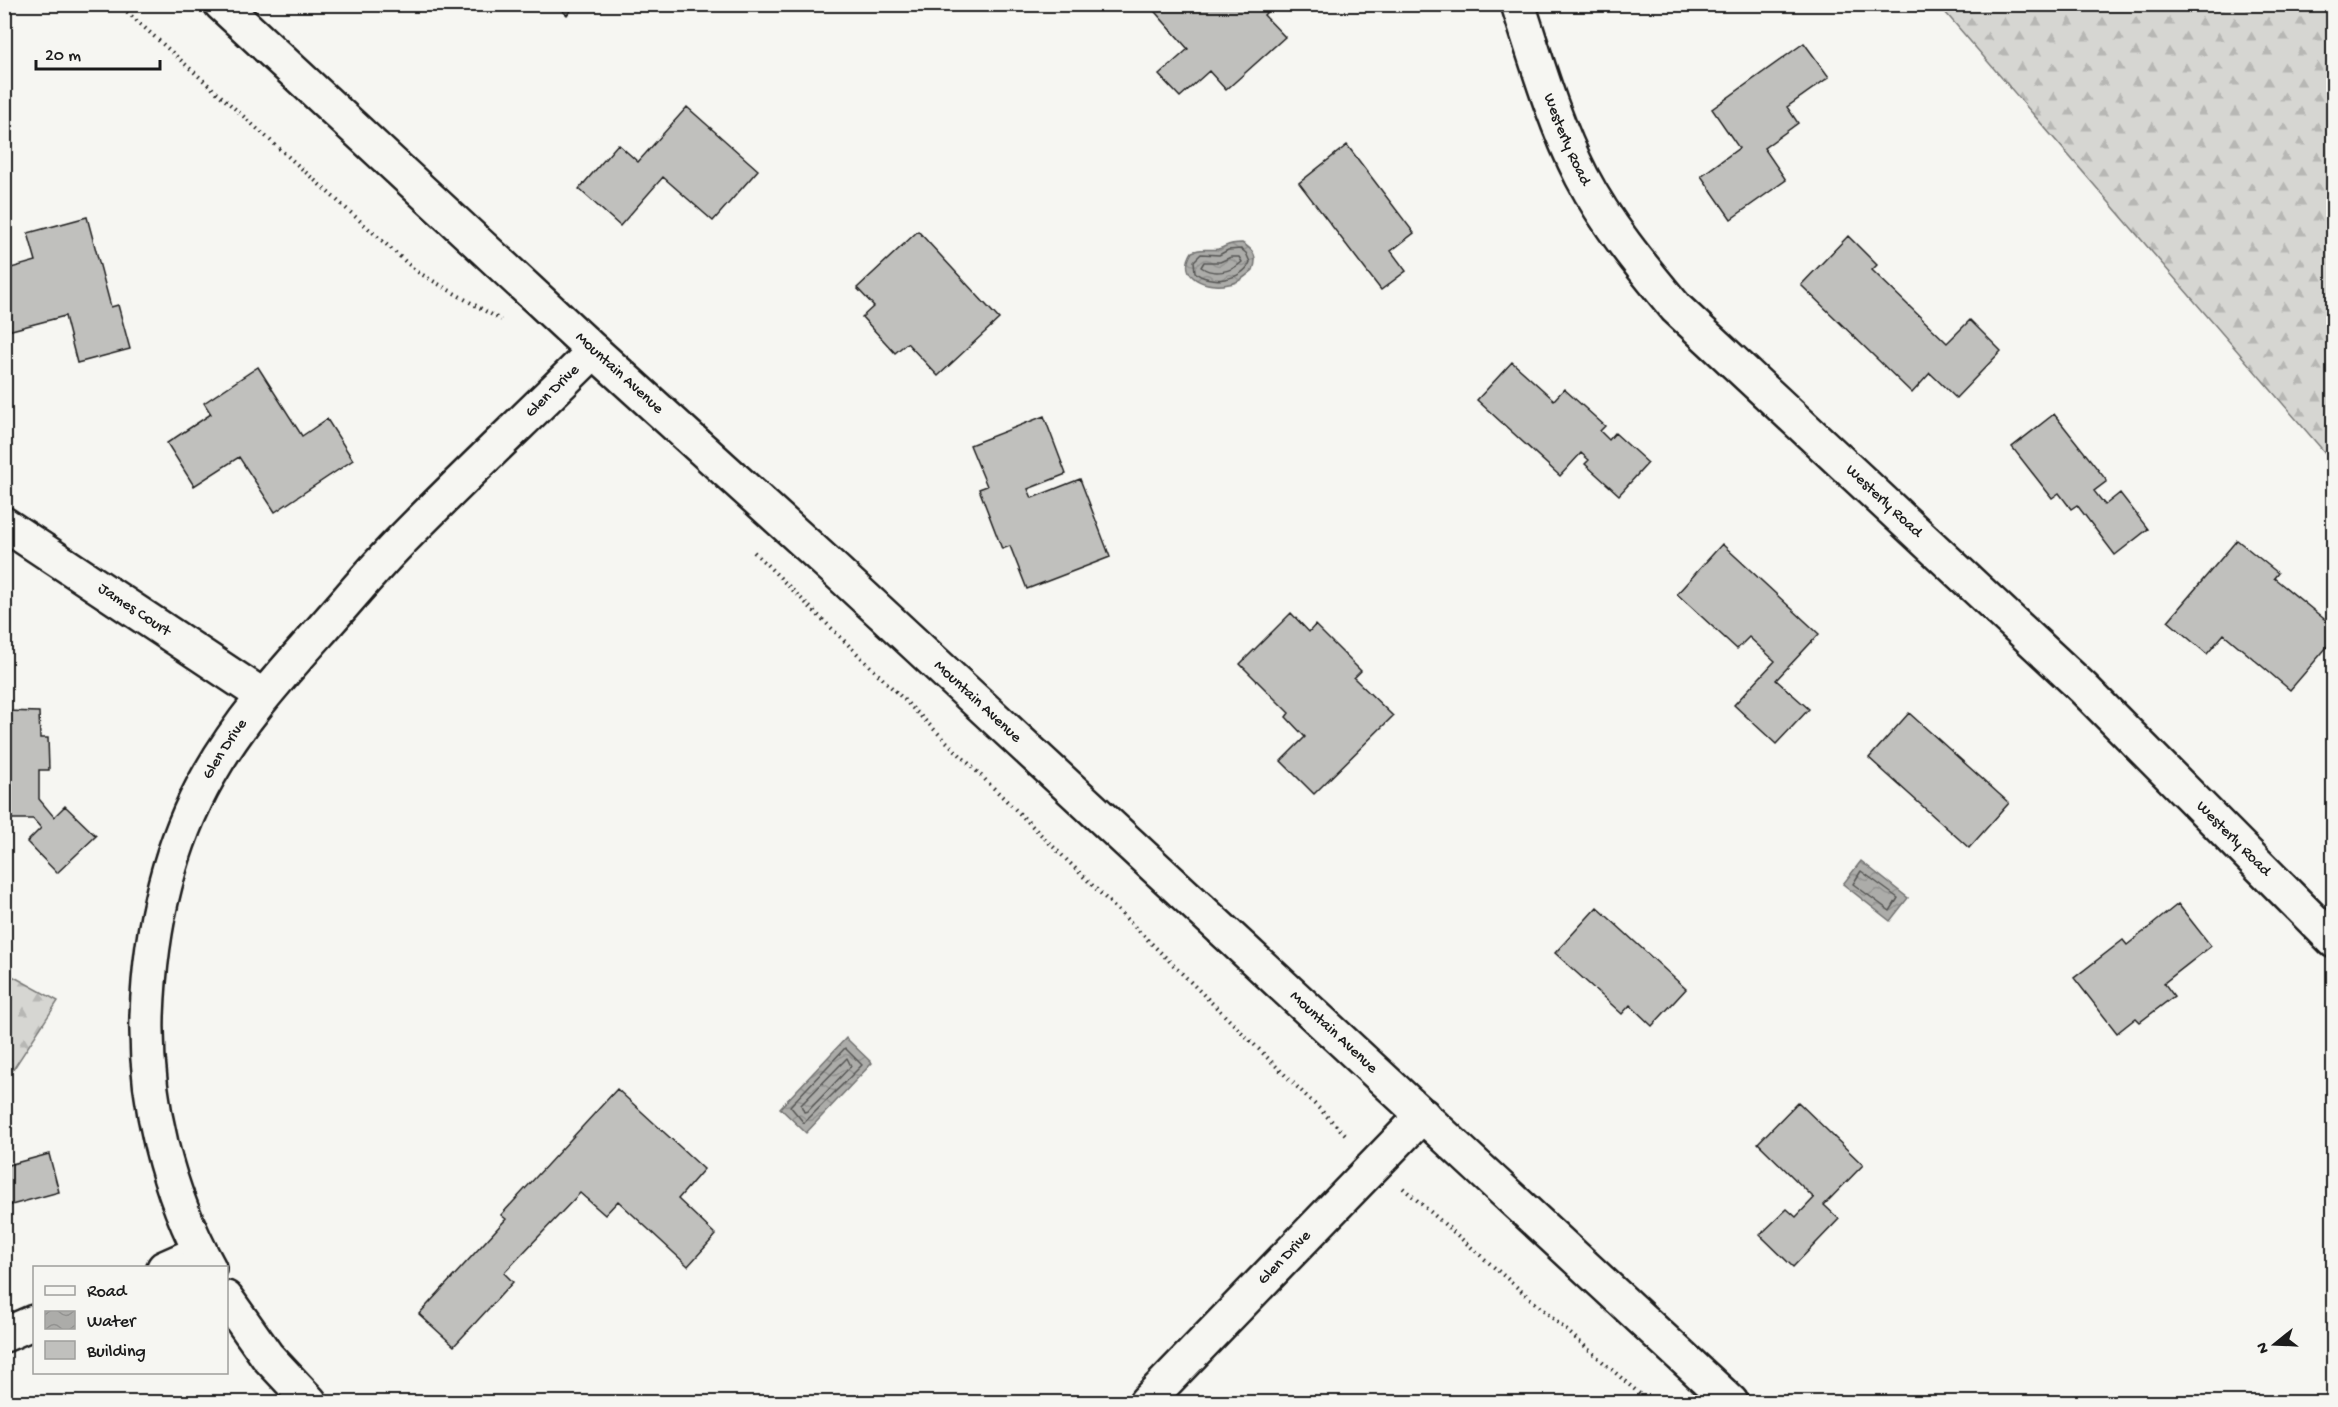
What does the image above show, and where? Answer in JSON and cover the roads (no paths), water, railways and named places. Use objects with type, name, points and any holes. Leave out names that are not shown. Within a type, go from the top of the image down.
[{"type":"street","name":"Mountain Avenue","points":[[221,4],[594,351],[843,577],[1731,1402]]},
{"type":"street","name":"Westerly Road","points":[[1518,4],[1552,110],[1583,178],[1623,242],[1676,308],[2083,688],[2334,941]]},
{"type":"street","name":"Glen Drive","points":[[205,1260],[172,1185],[153,1106],[146,1044],[148,972],[160,901],[179,841],[208,776],[263,696],[393,549],[594,351]]},
{"type":"street","name":"James Court","points":[[4,524],[263,696]]},
{"type":"street","name":"Glen Drive","points":[[1146,1402],[1423,1115]]},
{"type":"street","points":[[174,1266],[205,1260]]},
{"type":"street","points":[[228,1301],[267,1356],[310,1402]]},
{"type":"street","points":[[4,1335],[33,1322]]},
{"type":"water","points":[[1242,243],[1252,251],[1255,261],[1253,270],[1242,279],[1232,283],[1212,285],[1196,280],[1191,275],[1188,261],[1192,252]]},
{"type":"water","points":[[1861,861],[1908,898],[1890,921],[1843,884]]},
{"type":"water","points":[[846,1038],[872,1063],[806,1133],[780,1108]]}]
